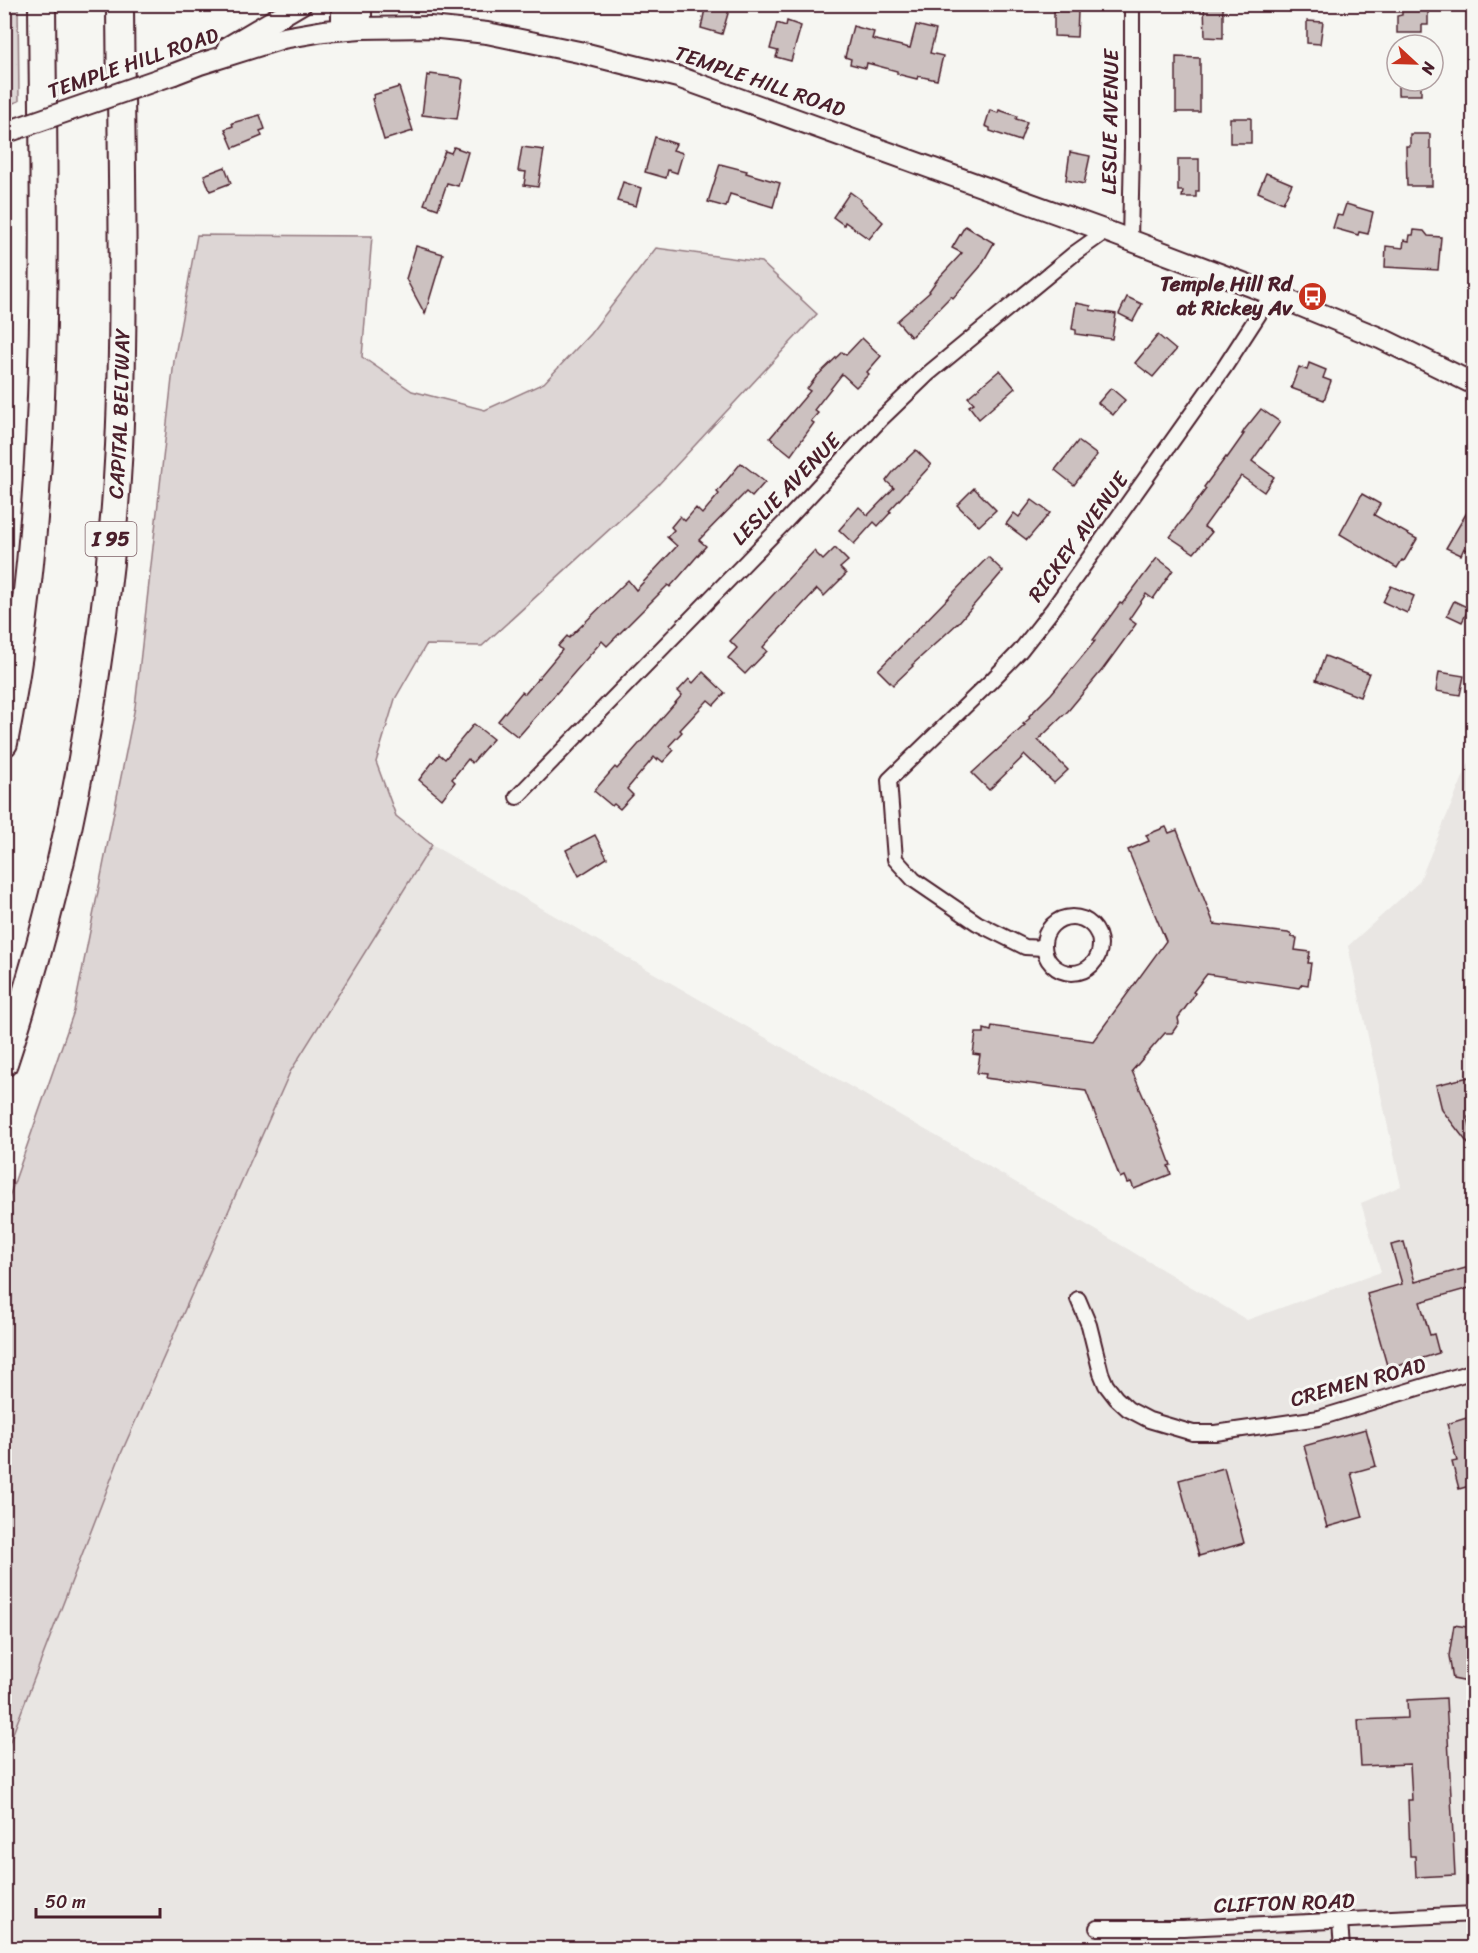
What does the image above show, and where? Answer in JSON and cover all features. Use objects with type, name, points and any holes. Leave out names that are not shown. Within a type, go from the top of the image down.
[{"type":"highway","points":[[4,743],[33,544],[41,434],[45,315],[42,4]]},
{"type":"highway","name":"CAPITAL BELTWAY","points":[[4,1063],[41,939],[65,840],[99,646],[111,546],[119,446],[123,326],[120,4]]},
{"type":"main road","points":[[200,64],[301,4]]},
{"type":"main road","points":[[342,4],[352,29]]},
{"type":"main road","points":[[352,29],[361,4]]},
{"type":"main road","name":"TEMPLE HILL ROAD","points":[[4,133],[200,64],[284,38],[324,31],[430,27],[487,33],[678,76],[1106,231],[1272,294],[1382,339],[1473,380]]},
{"type":"street","name":"LESLIE AVENUE","points":[[1130,240],[1132,4]]},
{"type":"street","name":"LESLIE AVENUE","points":[[517,797],[880,420],[929,374],[1075,253],[1106,231]]},
{"type":"street","name":"RICKEY AVENUE","points":[[1044,948],[1025,946],[977,923],[914,880],[895,859],[889,780],[991,681],[1047,618],[1224,368],[1272,294]]},
{"type":"street","points":[[1070,917],[1081,918],[1091,924],[1098,933],[1101,943],[1100,954],[1094,964],[1085,971],[1075,974],[1064,973],[1054,967],[1047,958],[1044,948],[1045,937],[1051,927],[1059,920],[1070,917]]},
{"type":"street","name":"CREMEN ROAD","points":[[1078,1299],[1089,1325],[1101,1373],[1106,1385],[1116,1398],[1128,1409],[1149,1420],[1192,1433],[1215,1433],[1319,1418],[1473,1371]]},
{"type":"street","name":"CLIFTON ROAD","points":[[1097,1928],[1183,1928],[1473,1914]]},
{"type":"street","points":[[1340,1922],[1342,1948]]},
{"type":"shaded area","points":[[4,5],[18,5],[19,101],[5,106]]},
{"type":"shaded area","points":[[197,235],[372,236],[362,357],[412,391],[485,410],[544,383],[590,334],[656,248],[761,262],[817,314],[658,485],[482,646],[426,645],[395,699],[376,762],[396,816],[432,845],[290,1072],[120,1456],[5,1754],[5,1209],[74,1011],[135,707],[174,361]]},
{"type":"shaded area","points":[[1473,753],[1473,1948],[5,1948],[4,1754],[120,1456],[290,1072],[432,845],[988,1166],[1247,1320],[1381,1272],[1361,1203],[1401,1186],[1348,946],[1419,882]]},
{"type":"building","points":[[706,4],[719,4],[718,7],[729,10],[722,34],[701,28]]},
{"type":"building","points":[[1204,4],[1223,4],[1223,38],[1205,37]]},
{"type":"building","points":[[1402,4],[1428,4],[1428,25],[1422,25],[1422,33],[1397,33],[1397,16],[1402,15]]},
{"type":"building","points":[[1054,11],[1078,11],[1077,37],[1054,36]]},
{"type":"building","points":[[787,21],[801,26],[791,61],[776,57],[778,51],[770,49],[777,23],[786,26]]},
{"type":"building","points":[[1307,21],[1323,22],[1320,44],[1307,43]]},
{"type":"building","points":[[916,25],[936,30],[930,53],[943,56],[937,80],[918,76],[917,79],[867,63],[866,68],[850,64],[851,59],[845,57],[853,26],[874,32],[872,39],[910,48]]},
{"type":"building","points":[[1176,57],[1200,58],[1200,112],[1176,112]]},
{"type":"building","points":[[430,74],[463,80],[457,119],[422,115],[427,75],[430,76]]},
{"type":"building","points":[[399,87],[413,131],[384,140],[372,99],[373,95]]},
{"type":"building","points":[[1398,93],[1421,93],[1421,95],[1398,95]]},
{"type":"building","points":[[990,110],[998,113],[999,110],[1027,122],[1020,141],[990,131],[990,128],[985,126]]},
{"type":"building","points":[[260,115],[265,129],[260,131],[262,136],[233,148],[225,129],[233,126],[232,123]]},
{"type":"building","points":[[1230,118],[1251,118],[1251,143],[1230,143]]},
{"type":"building","points":[[1410,134],[1430,134],[1432,186],[1407,186],[1406,146],[1410,146]]},
{"type":"building","points":[[655,137],[676,144],[673,150],[683,153],[677,173],[668,170],[666,178],[645,172]]},
{"type":"building","points":[[454,147],[468,152],[458,186],[447,183],[438,209],[424,204],[445,151],[451,153]]},
{"type":"building","points":[[522,147],[544,150],[538,187],[524,185],[526,172],[518,171]]},
{"type":"building","points":[[1070,152],[1090,156],[1084,184],[1066,180]]},
{"type":"building","points":[[1178,159],[1199,159],[1199,191],[1196,191],[1196,197],[1182,197],[1183,191],[1178,191]]},
{"type":"building","points":[[720,164],[780,183],[773,207],[730,194],[726,207],[708,202]]},
{"type":"building","points":[[225,167],[231,183],[210,191],[204,175]]},
{"type":"building","points":[[1266,173],[1292,184],[1283,203],[1258,192]]},
{"type":"building","points":[[623,182],[641,188],[636,206],[617,201]]},
{"type":"building","points":[[850,192],[883,222],[869,239],[845,222],[844,225],[833,217]]},
{"type":"building","points":[[1346,204],[1373,212],[1368,234],[1359,232],[1358,235],[1333,228],[1337,215],[1342,216]]},
{"type":"building","points":[[965,226],[994,243],[980,267],[953,298],[951,296],[911,337],[897,321],[930,292],[937,280],[962,253],[952,248]]},
{"type":"building","points":[[1414,230],[1424,231],[1428,236],[1441,237],[1438,270],[1385,267],[1386,246],[1403,248],[1404,240],[1409,241]]},
{"type":"building","points":[[416,246],[443,254],[425,314],[406,279]]},
{"type":"building","points":[[1127,297],[1142,304],[1133,321],[1119,314]]},
{"type":"building","points":[[1076,303],[1091,306],[1090,310],[1116,314],[1112,339],[1076,334],[1076,330],[1072,329]]},
{"type":"building","points":[[1158,335],[1176,350],[1153,377],[1135,363]]},
{"type":"building","points":[[862,338],[881,356],[867,372],[869,374],[856,387],[842,374],[814,410],[818,413],[811,421],[814,423],[791,455],[770,438],[810,391],[807,389],[817,376],[842,352],[846,355]]},
{"type":"building","points":[[1309,363],[1326,370],[1323,378],[1331,381],[1324,400],[1291,388],[1299,367],[1307,370]]},
{"type":"building","points":[[1000,370],[1015,388],[979,419],[969,406],[974,403],[968,397]]},
{"type":"building","points":[[1111,388],[1125,400],[1113,415],[1098,403]]},
{"type":"building","points":[[1261,409],[1280,422],[1252,461],[1274,477],[1264,492],[1241,476],[1204,527],[1212,532],[1194,553],[1170,537]]},
{"type":"building","points":[[1078,441],[1097,455],[1074,485],[1055,470]]},
{"type":"building","points":[[916,450],[931,465],[878,526],[874,522],[854,544],[839,530],[859,507],[869,516],[894,488],[886,481]]},
{"type":"building","points":[[741,463],[765,482],[752,497],[746,492],[699,540],[706,546],[670,587],[668,585],[607,646],[602,641],[518,737],[498,721],[522,692],[525,694],[562,650],[558,646],[567,636],[569,638],[628,580],[636,590],[677,546],[667,537],[674,530],[671,527],[680,516],[685,521],[696,508],[702,514]]},
{"type":"building","points":[[974,488],[996,510],[979,526],[957,505]]},
{"type":"building","points":[[1362,494],[1380,504],[1374,515],[1417,539],[1397,568],[1340,534]]},
{"type":"building","points":[[1032,500],[1050,513],[1027,540],[1006,524],[1014,513],[1019,517]]},
{"type":"building","points":[[1473,502],[1473,554],[1464,548],[1461,555],[1446,548]]},
{"type":"building","points":[[835,548],[848,561],[840,568],[846,574],[824,596],[817,589],[763,647],[767,651],[745,674],[728,658],[737,648],[730,641],[814,551],[823,560]]},
{"type":"building","points":[[988,557],[1003,571],[959,622],[893,685],[878,670]]},
{"type":"building","points":[[1157,558],[1173,570],[1153,599],[1146,594],[1129,619],[1136,624],[1103,669],[1068,711],[1038,740],[1068,770],[1054,783],[1025,755],[989,790],[972,773],[1025,725],[1023,724],[1030,718],[1029,716],[1051,694],[1095,641],[1093,640],[1120,603],[1122,604]]},
{"type":"building","points":[[1391,586],[1414,596],[1407,613],[1383,602]]},
{"type":"building","points":[[1454,601],[1469,608],[1462,622],[1447,615]]},
{"type":"building","points":[[1325,656],[1369,673],[1360,697],[1316,680]]},
{"type":"building","points":[[703,672],[725,693],[714,705],[708,700],[680,730],[682,732],[669,746],[674,750],[663,762],[654,757],[627,789],[633,795],[620,809],[614,804],[612,806],[594,791],[615,767],[617,769],[682,695],[678,691],[689,679],[693,683]]},
{"type":"building","points":[[1439,672],[1464,676],[1460,695],[1436,691]]},
{"type":"building","points":[[474,724],[493,739],[472,763],[468,759],[452,779],[455,782],[442,799],[419,780],[439,754],[445,759]]},
{"type":"building","points":[[1166,827],[1169,833],[1177,830],[1214,924],[1288,933],[1292,935],[1291,937],[1297,938],[1295,950],[1310,952],[1308,963],[1311,963],[1308,985],[1302,984],[1299,988],[1207,974],[1193,992],[1195,993],[1178,1018],[1179,1023],[1172,1033],[1165,1033],[1132,1071],[1171,1165],[1168,1166],[1171,1174],[1134,1189],[1131,1182],[1127,1183],[1124,1176],[1120,1178],[1086,1091],[985,1078],[986,1074],[977,1073],[980,1055],[973,1054],[976,1033],[984,1033],[984,1029],[991,1031],[992,1026],[1093,1041],[1166,941],[1128,850],[1149,841],[1146,835]]},
{"type":"building","points":[[595,835],[607,858],[579,876],[566,850]]},
{"type":"building","points":[[1473,1076],[1473,1116],[1468,1117],[1473,1150],[1442,1110],[1436,1085]]},
{"type":"building","points":[[1404,1242],[1415,1282],[1473,1266],[1473,1287],[1420,1302],[1430,1335],[1434,1334],[1439,1353],[1388,1369],[1367,1294],[1402,1284],[1391,1245]]},
{"type":"building","points":[[1473,1416],[1473,1485],[1459,1489],[1452,1462],[1457,1461],[1447,1424]]},
{"type":"building","points":[[1366,1429],[1376,1466],[1351,1473],[1363,1517],[1327,1527],[1304,1446]]},
{"type":"building","points":[[1224,1468],[1244,1543],[1199,1556],[1179,1480]]},
{"type":"building","points":[[1454,1625],[1473,1628],[1473,1683],[1453,1679],[1449,1656]]},
{"type":"building","points":[[1446,1698],[1455,1875],[1416,1877],[1415,1856],[1410,1856],[1408,1800],[1412,1800],[1410,1764],[1361,1766],[1358,1720],[1408,1718],[1407,1700]]},
{"type":"place","name":"Temple Hill Rd at Rickey Av","points":[[1313,296]]}]
